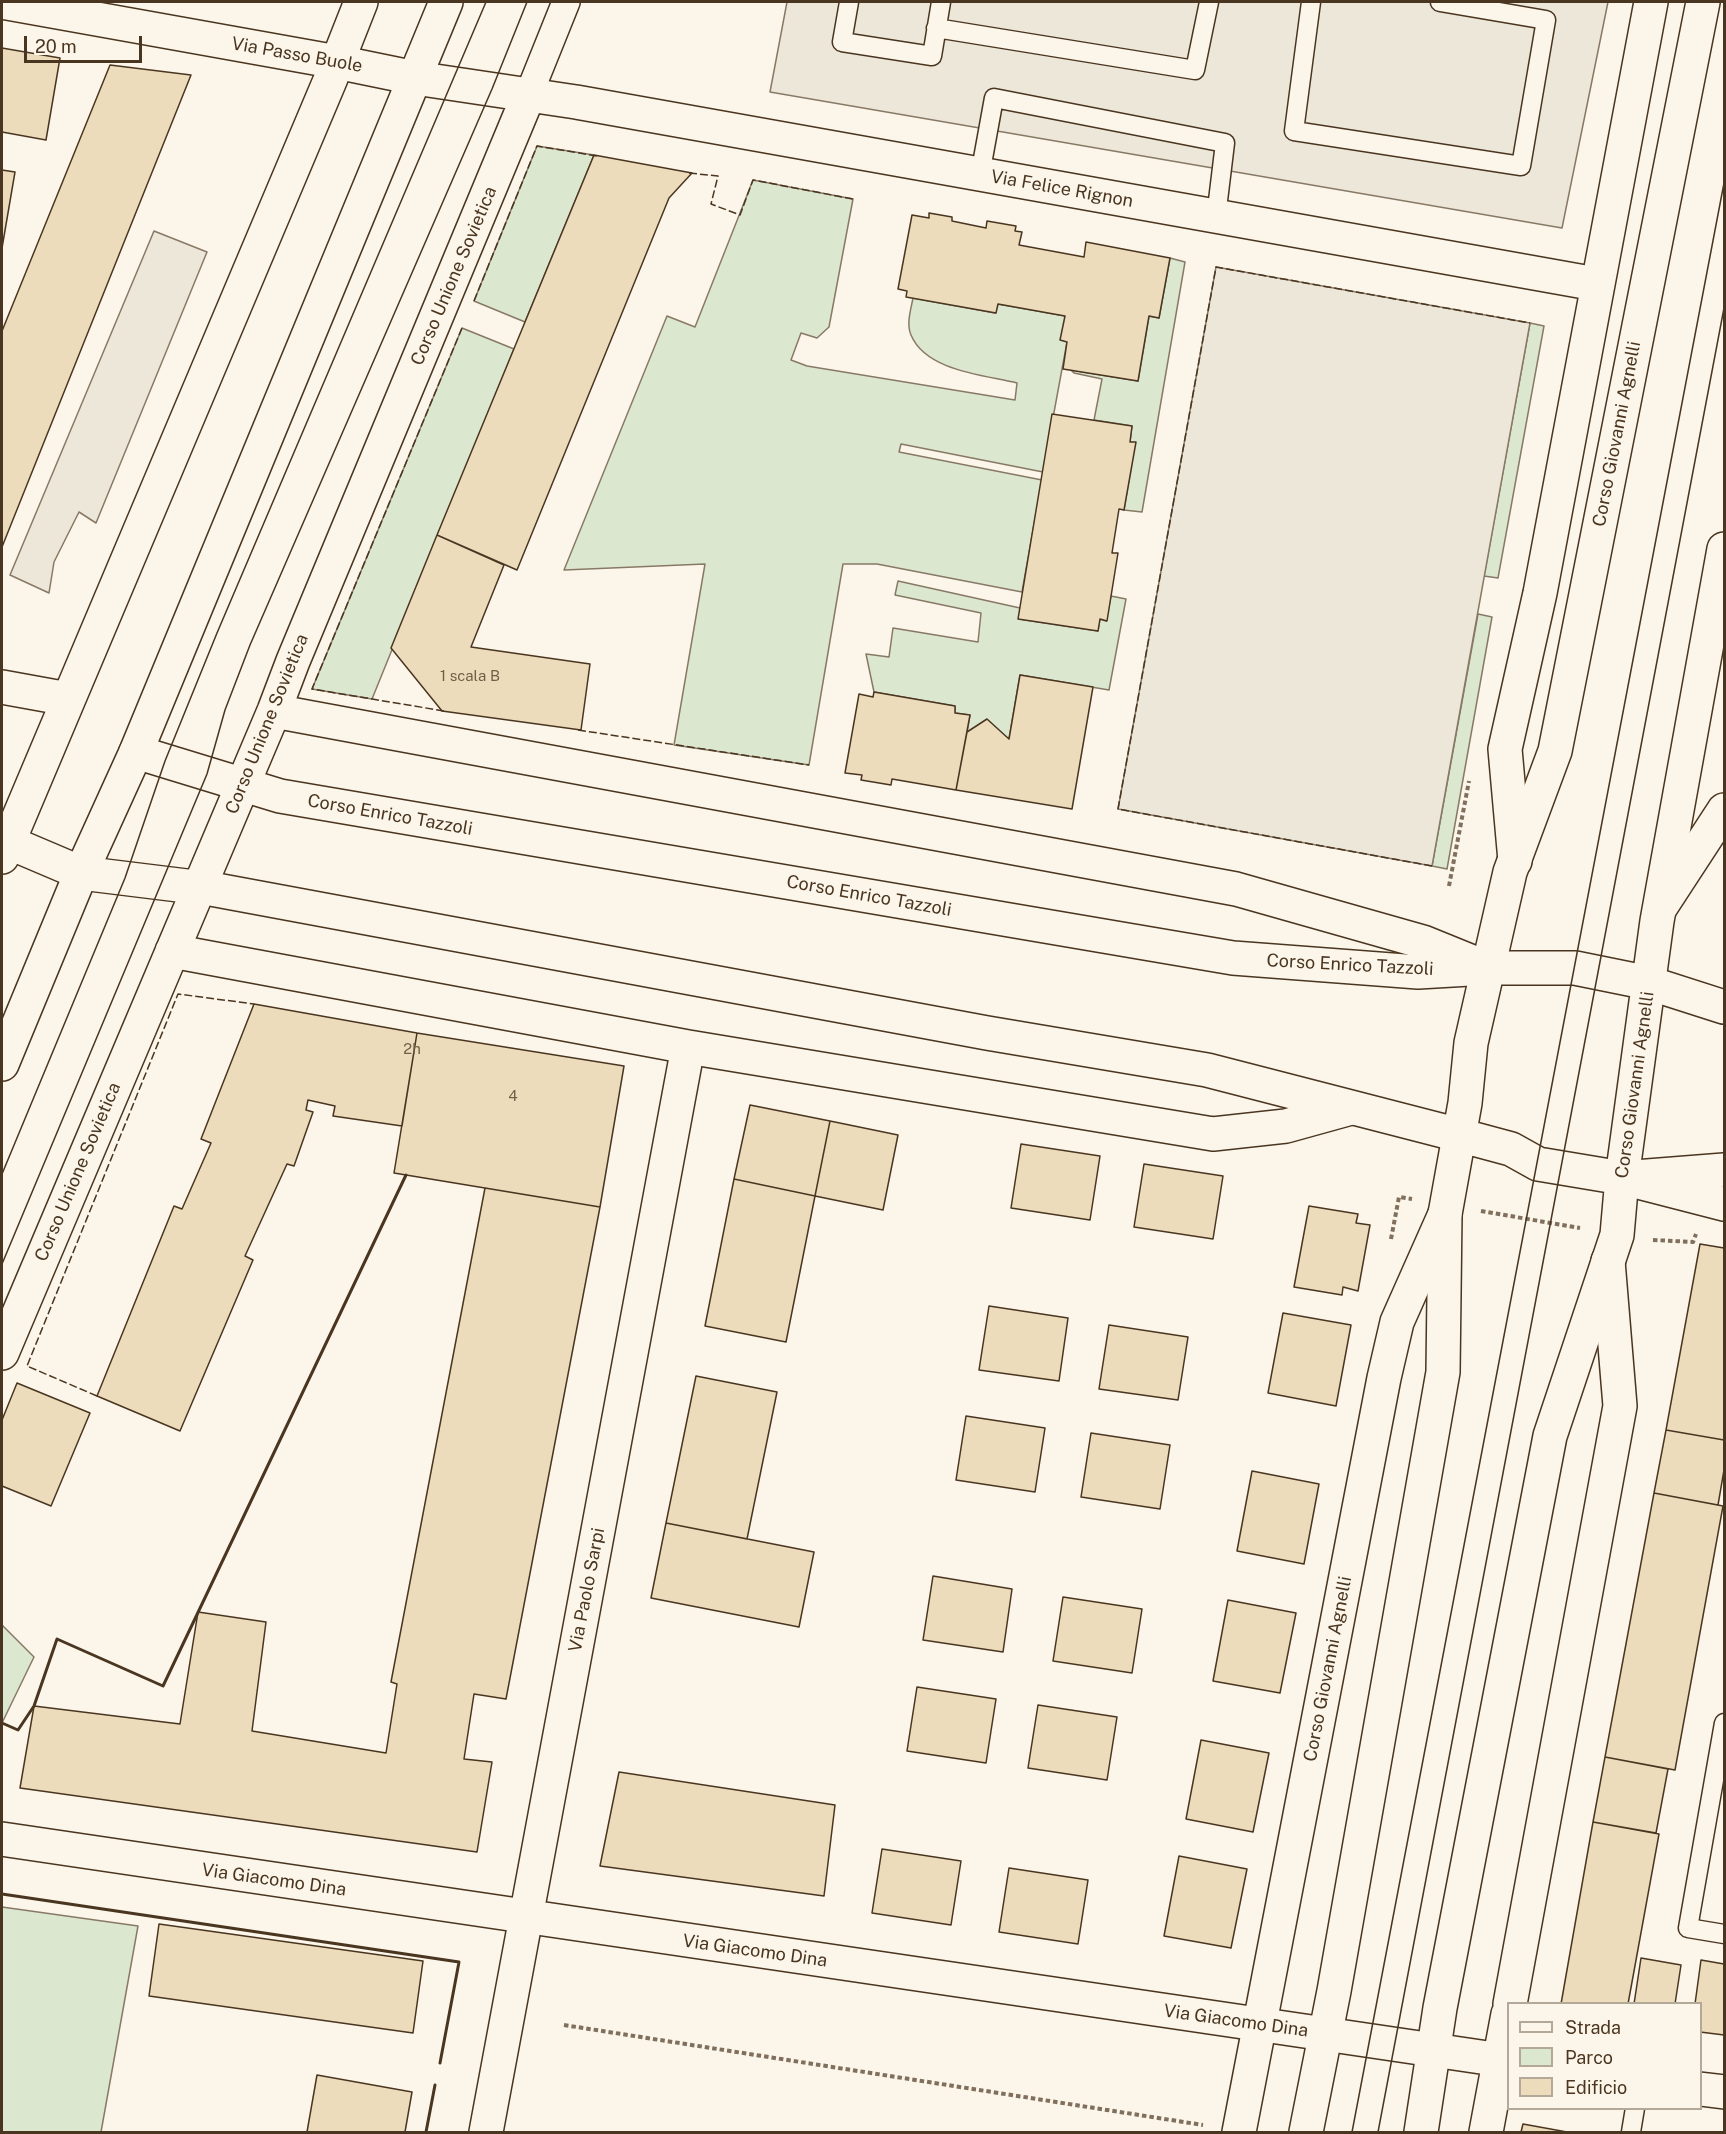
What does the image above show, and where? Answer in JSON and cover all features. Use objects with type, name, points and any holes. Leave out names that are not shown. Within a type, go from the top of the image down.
[{"type":"street","name":"Via Passo Buole","points":[[2,2],[338,62],[415,78]]},
{"type":"street","points":[[361,2],[338,62],[5,849],[81,873],[200,887],[987,1033],[1207,1070],[1511,1149],[1538,1164],[1622,1178],[1725,1204]]},
{"type":"street","points":[[2,1064],[81,873],[136,752],[446,2]]},
{"type":"street","name":"Corso Unione Sovietica","points":[[2,1353],[274,711],[566,2]]},
{"type":"street","name":"Corso Giovanni Agnelli","points":[[1515,861],[1505,749],[1540,593],[1596,284],[1651,2]]},
{"type":"street","name":"Corso Giovanni Agnelli","points":[[1306,2133],[1326,2034],[1443,1372],[1445,1214],[1467,1087],[1471,1043],[1487,968],[1515,861],[1555,751],[1703,2]]},
{"type":"street","points":[[415,78],[529,94]]},
{"type":"street","name":"Via Felice Rignon","points":[[529,94],[1596,284]]},
{"type":"street","name":"Corso Giovanni Agnelli","points":[[1421,2133],[1434,2049],[1550,1436],[1617,1235],[1622,1178],[1660,908],[1725,549]]},
{"type":"street","points":[[2,687],[68,699]]},
{"type":"street","name":"Corso Enrico Tazzoli","points":[[274,711],[1236,889],[1423,942],[1487,968]]},
{"type":"street","name":"Corso Enrico Tazzoli","points":[[136,752],[243,785],[315,802],[1233,958],[1418,972],[1487,968]]},
{"type":"street","name":"Corso Giovanni Agnelli","points":[[1660,908],[1725,810]]},
{"type":"street","points":[[172,951],[688,1047],[1213,1134],[1286,1126],[1352,1107]]},
{"type":"street","points":[[1487,968],[1575,968],[1649,983],[1725,1008]]},
{"type":"street","name":"Via Paolo Sarpi","points":[[486,2133],[688,1047]]},
{"type":"street","points":[[1622,1178],[1725,1170]]},
{"type":"street","name":"Corso Giovanni Agnelli","points":[[1239,2133],[1384,1378],[1397,1322],[1445,1214]]},
{"type":"street","name":"Corso Giovanni Agnelli","points":[[1510,2002],[1620,1406],[1608,1260]]},
{"type":"street","name":"Via Giacomo Dina","points":[[2,1839],[1504,2060]]},
{"type":"street","points":[[1486,2133],[1504,2060],[1507,2032]]},
{"type":"street","points":[[1702,2089],[1725,2092]]},
{"type":"lane","points":[[849,2],[843,42],[932,56],[941,2]]},
{"type":"lane","points":[[936,28],[1195,70],[1209,2]]},
{"type":"lane","points":[[1311,2],[1294,131],[1521,166],[1546,20],[1440,2]]},
{"type":"lane","points":[[980,175],[994,98],[1225,143],[1216,217]]},
{"type":"lane","points":[[1725,1723],[1717,1814],[1688,1928],[1725,1934]]},
{"type":"lane","points":[[1631,2133],[1635,2110]]},
{"type":"path","points":[[1505,1215],[1574,1227]]},
{"type":"path","points":[[564,2025],[1204,2125]]},
{"type":"green space","points":[[537,146],[594,155],[525,322],[474,301]]},
{"type":"green space","points":[[753,180],[853,199],[829,327],[817,338],[801,333],[791,360],[807,366],[1015,400],[1017,383],[957,370],[929,357],[919,347],[911,335],[909,326],[913,298],[995,313],[998,304],[1065,316],[1067,342],[1043,472],[901,444],[899,452],[1042,480],[1022,592],[877,564],[843,564],[809,765],[674,745],[705,564],[564,570],[667,316],[695,327]]},
{"type":"green space","points":[[1170,258],[1185,262],[1142,512],[1124,510],[1135,443],[1130,442],[1132,426],[1094,420],[1102,379],[1074,373],[1071,370],[1138,381],[1149,316],[1159,318]]},
{"type":"green space","points":[[1530,323],[1544,326],[1498,578],[1484,576]]},
{"type":"green space","points":[[462,328],[514,349],[372,699],[312,689]]},
{"type":"green space","points":[[898,581],[1020,608],[1019,619],[1098,631],[1100,619],[1106,621],[1111,596],[1126,599],[1109,690],[1020,675],[1009,739],[967,732],[970,715],[955,713],[955,706],[874,692],[866,654],[889,657],[893,628],[978,642],[981,613],[895,595]]},
{"type":"green space","points":[[1478,614],[1492,617],[1447,869],[1432,866]]},
{"type":"green space","points":[[2,1625],[34,1657],[2,1723]]},
{"type":"green space","points":[[2,1907],[138,1926],[101,2132],[2,2132]]},
{"type":"shaded area","points":[[787,2],[1608,2],[1562,228],[770,92]]},
{"type":"shaded area","points":[[154,231],[207,252],[96,523],[79,512],[54,562],[49,593],[10,575]]},
{"type":"shaded area","points":[[1216,267],[1530,323],[1432,866],[1118,809]]},
{"type":"building","points":[[2,48],[60,58],[46,140],[2,132]]},
{"type":"building","points":[[110,65],[191,75],[2,547],[2,331]]},
{"type":"building","points":[[594,155],[692,173],[669,198],[517,570],[437,535]]},
{"type":"building","points":[[2,170],[15,172],[2,248]]},
{"type":"building","points":[[929,213],[952,217],[952,221],[986,228],[987,221],[1016,226],[1015,231],[1022,232],[1019,245],[1084,257],[1086,242],[1170,258],[1159,318],[1149,316],[1138,381],[1063,369],[1067,342],[1060,340],[1065,316],[998,304],[996,313],[906,297],[907,291],[898,289],[912,215],[929,218]]},
{"type":"building","points":[[1052,414],[1132,426],[1130,442],[1136,442],[1124,510],[1119,509],[1112,553],[1118,553],[1107,621],[1100,619],[1098,631],[1018,619]]},
{"type":"building","points":[[437,535],[504,565],[471,647],[590,664],[581,730],[442,711],[391,648]]},
{"type":"building","points":[[1020,675],[1093,687],[1072,809],[956,790],[967,732],[987,719],[1009,739]]},
{"type":"building","points":[[874,692],[955,706],[955,713],[970,715],[956,790],[892,779],[891,785],[861,780],[862,775],[845,773],[859,694],[873,697]]},
{"type":"building","points":[[254,1004],[417,1033],[402,1126],[333,1116],[335,1106],[308,1100],[306,1110],[313,1112],[294,1166],[287,1164],[245,1256],[253,1260],[180,1431],[97,1396],[174,1206],[182,1209],[211,1143],[201,1139]]},
{"type":"building","points":[[417,1033],[624,1066],[600,1207],[394,1173]]},
{"type":"building","points":[[750,1105],[830,1121],[815,1196],[734,1179]]},
{"type":"building","points":[[830,1121],[898,1135],[883,1210],[815,1196]]},
{"type":"building","points":[[1021,1144],[1100,1156],[1090,1220],[1011,1208]]},
{"type":"building","points":[[1144,1164],[1223,1176],[1213,1239],[1134,1227]]},
{"type":"building","points":[[734,1179],[815,1196],[786,1342],[705,1326]]},
{"type":"building","points":[[485,1188],[600,1207],[506,1699],[474,1694],[464,1759],[492,1762],[477,1852],[20,1788],[34,1706],[180,1724],[198,1612],[266,1622],[252,1731],[386,1753],[397,1684],[391,1682]]},
{"type":"building","points":[[1309,1206],[1358,1214],[1356,1223],[1370,1225],[1358,1291],[1343,1287],[1342,1295],[1294,1287]]},
{"type":"building","points":[[1700,1244],[1724,1248],[1724,1440],[1666,1430]]},
{"type":"building","points":[[989,1306],[1068,1318],[1059,1381],[979,1370]]},
{"type":"building","points":[[1283,1313],[1351,1325],[1336,1406],[1268,1393]]},
{"type":"building","points":[[1109,1325],[1188,1337],[1178,1400],[1099,1389]]},
{"type":"building","points":[[696,1376],[777,1392],[747,1539],[666,1523]]},
{"type":"building","points":[[17,1383],[90,1413],[51,1506],[2,1486],[2,1420]]},
{"type":"building","points":[[966,1416],[1045,1428],[1035,1492],[956,1480]]},
{"type":"building","points":[[1666,1430],[1724,1440],[1724,1470],[1718,1505],[1654,1493]]},
{"type":"building","points":[[1091,1433],[1170,1445],[1160,1509],[1081,1497]]},
{"type":"building","points":[[1252,1471],[1319,1484],[1304,1564],[1237,1551]]},
{"type":"building","points":[[1654,1493],[1723,1506],[1675,1770],[1605,1757]]},
{"type":"building","points":[[666,1523],[814,1552],[799,1627],[651,1598]]},
{"type":"building","points":[[933,1576],[1012,1589],[1003,1652],[923,1640]]},
{"type":"building","points":[[1063,1597],[1142,1609],[1132,1673],[1053,1661]]},
{"type":"building","points":[[1228,1600],[1296,1613],[1280,1693],[1213,1681]]},
{"type":"building","points":[[917,1687],[996,1699],[986,1763],[907,1751]]},
{"type":"building","points":[[1038,1705],[1117,1717],[1107,1780],[1028,1768]]},
{"type":"building","points":[[1201,1740],[1269,1753],[1253,1832],[1186,1819]]},
{"type":"building","points":[[1605,1757],[1668,1769],[1656,1833],[1593,1822]]},
{"type":"building","points":[[619,1772],[835,1805],[824,1896],[600,1866]]},
{"type":"building","points":[[1593,1822],[1659,1834],[1628,2002],[1561,2002]]},
{"type":"building","points":[[882,1849],[961,1861],[951,1925],[872,1913]]},
{"type":"building","points":[[1179,1856],[1247,1869],[1231,1948],[1164,1936]]},
{"type":"building","points":[[1009,1868],[1088,1880],[1078,1944],[999,1932]]},
{"type":"building","points":[[159,1924],[423,1961],[413,2033],[149,1996]]},
{"type":"building","points":[[1641,1958],[1681,1965],[1675,2002],[1634,2002]]},
{"type":"building","points":[[1701,1960],[1724,1964],[1724,2035],[1702,2032],[1702,2002],[1695,2002]]},
{"type":"building","points":[[317,2075],[412,2092],[405,2132],[307,2132]]},
{"type":"building","points":[[1523,2124],[1567,2132],[1521,2132]]},
{"type":"tram line","points":[[2,1174],[125,878],[165,761],[217,633],[486,2]]},
{"type":"tram line","points":[[2,1264],[207,774],[225,710],[250,645],[492,89],[527,2]]},
{"type":"tram line","points":[[1352,2132],[1724,183]]},
{"type":"tram line","points":[[1378,2132],[1724,308]]},
{"type":"fence","points":[[474,301],[537,146],[597,156]]},
{"type":"fence","points":[[689,173],[718,176],[711,204],[740,215],[753,180],[853,199]]},
{"type":"fence","points":[[1432,866],[1118,809],[1216,267],[1530,323]]},
{"type":"fence","points":[[444,711],[312,689],[462,328]]},
{"type":"fence","points":[[578,730],[809,765]]},
{"type":"fence","points":[[97,1396],[27,1366],[178,994],[254,1004]]},
{"type":"wall","points":[[2,1723],[18,1730],[34,1706],[57,1639],[163,1686],[406,1175]]},
{"type":"wall","points":[[2,1894],[459,1962],[440,2063]]},
{"type":"wall","points":[[426,2132],[435,2085]]}]
